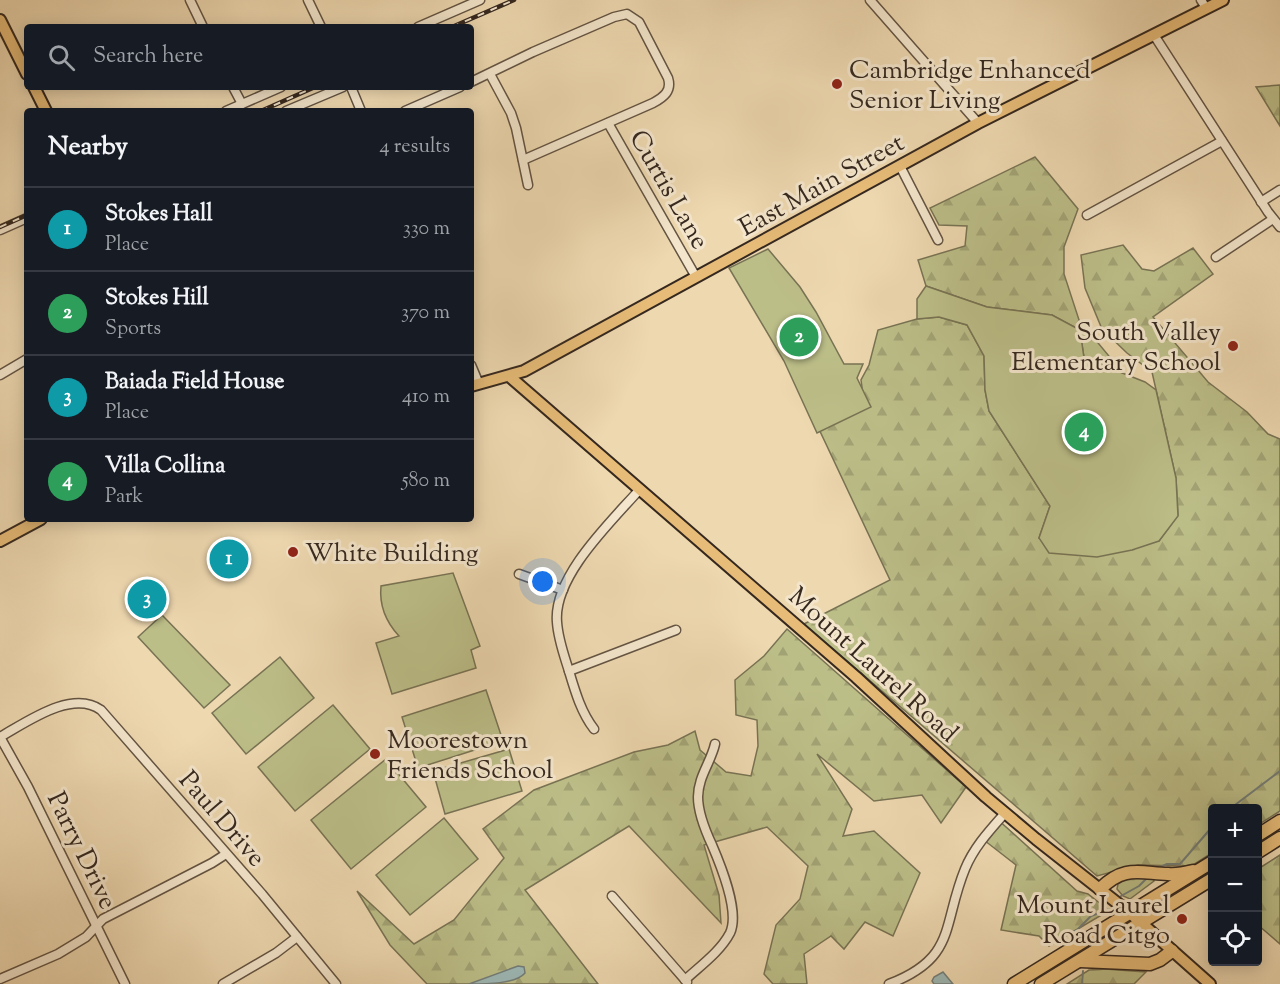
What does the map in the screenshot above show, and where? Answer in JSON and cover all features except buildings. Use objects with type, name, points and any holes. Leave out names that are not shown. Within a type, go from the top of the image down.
[{"type":"highway","points":[[1262,832],[1280,821]]},
{"type":"highway","points":[[1262,849],[1280,838]]},
{"type":"highway","points":[[1014,984],[1208,865]]},
{"type":"highway","points":[[1100,889],[1128,871],[1171,874],[1200,870]]},
{"type":"highway","points":[[1041,984],[1208,881]]},
{"type":"highway","points":[[1079,960],[1150,963],[1160,960],[1172,951]]},
{"type":"main road","name":"East Main Street","points":[[475,385],[509,376],[541,362],[978,123],[1154,35],[1204,4],[1223,0]]},
{"type":"main road","points":[[0,20],[24,68]]},
{"type":"main road","points":[[36,90],[44,108]]},
{"type":"main road","name":"Mount Laurel Road","points":[[509,376],[856,677],[1005,813],[1141,922],[1210,984]]},
{"type":"main road","points":[[0,541],[35,522]]},
{"type":"street","points":[[190,0],[202,24]]},
{"type":"street","points":[[308,0],[320,24]]},
{"type":"street","points":[[425,24],[480,0]]},
{"type":"street","points":[[875,1],[978,123]]},
{"type":"street","points":[[474,81],[604,21],[627,14],[636,18],[642,27],[668,78],[670,87],[666,94],[658,100],[523,160]]},
{"type":"street","points":[[1154,35],[1261,202],[1280,227]]},
{"type":"street","points":[[490,74],[511,113],[528,185]]},
{"type":"street","points":[[235,90],[242,104]]},
{"type":"street","points":[[233,108],[274,90]]},
{"type":"street","points":[[293,108],[336,90]]},
{"type":"street","points":[[352,90],[360,108]]},
{"type":"street","points":[[412,108],[453,90]]},
{"type":"street","name":"Curtis Lane","points":[[608,123],[696,277]]},
{"type":"street","points":[[1087,215],[1222,141]]},
{"type":"street","points":[[900,166],[938,240]]},
{"type":"street","points":[[1261,202],[1280,190]]},
{"type":"street","points":[[0,230],[24,219]]},
{"type":"street","points":[[1216,257],[1273,219]]},
{"type":"street","points":[[0,375],[24,361]]},
{"type":"street","points":[[594,729],[584,714],[569,671],[556,620],[563,590],[572,571],[582,556],[640,489]]},
{"type":"street","points":[[519,574],[563,590]]},
{"type":"street","points":[[569,671],[676,630]]},
{"type":"street","name":"Paul Drive","points":[[0,737],[65,704],[86,703],[101,710],[336,984]]},
{"type":"street","name":"Parry Drive","points":[[0,737],[19,768],[125,984]]},
{"type":"street","points":[[612,896],[687,982],[726,940],[733,921],[729,894],[705,830],[698,798],[700,781],[715,744]]},
{"type":"street","points":[[889,984],[925,965],[939,949],[970,858],[1005,813]]},
{"type":"street","points":[[0,979],[58,954],[86,937],[103,919],[226,854]]},
{"type":"street","points":[[223,984],[282,949],[297,937]]},
{"type":"green space","points":[[1280,85],[1280,126],[1256,87]]},
{"type":"green space","points":[[1035,157],[1078,209],[1064,247],[1064,274],[1079,320],[1118,367],[1114,368],[1084,358],[1080,330],[1052,315],[987,307],[926,286],[918,260],[965,246],[967,226],[939,225],[930,208]]},
{"type":"green space","points":[[1123,245],[1142,269],[1154,271],[1193,248],[1213,274],[1153,317],[1208,382],[1247,412],[1268,434],[1280,439],[1280,811],[1262,822],[1262,804],[1208,804],[1208,856],[1193,865],[1138,865],[1097,876],[804,624],[890,580],[810,410],[864,402],[861,380],[869,365],[878,330],[917,319],[939,317],[967,325],[984,356],[985,390],[989,411],[1050,506],[1039,538],[1159,541],[1178,515],[1176,478],[1152,372],[1127,353],[1102,329],[1085,288],[1081,255]]},
{"type":"green space","points":[[768,249],[800,287],[844,364],[863,364],[857,378],[871,407],[817,433],[784,361],[729,268]]},
{"type":"green space","points":[[926,286],[987,307],[1052,315],[1080,330],[1084,358],[1145,382],[1156,390],[1176,478],[1178,516],[1159,541],[1132,550],[1097,557],[1049,553],[1039,538],[1050,506],[989,411],[985,390],[984,356],[967,325],[939,317],[917,319],[917,299]]},
{"type":"green space","points":[[453,573],[480,646],[471,650],[476,668],[392,694],[376,643],[399,636],[384,613],[381,586]]},
{"type":"green space","points":[[162,615],[230,685],[204,708],[138,637]]},
{"type":"green space","points":[[787,629],[966,787],[941,823],[922,795],[874,801],[817,754],[852,809],[843,836],[874,831],[920,873],[893,936],[865,922],[844,949],[831,936],[804,954],[807,984],[773,984],[764,974],[776,925],[800,899],[808,866],[767,827],[704,845],[719,895],[721,923],[629,826],[525,890],[598,984],[427,984],[390,945],[357,891],[414,944],[454,920],[504,858],[483,829],[534,790],[634,752],[668,745],[695,731],[700,750],[726,772],[751,776],[758,746],[757,720],[736,715],[735,680],[764,656]]},
{"type":"green space","points":[[280,657],[314,698],[246,754],[212,713]]},
{"type":"green space","points":[[486,690],[503,741],[418,768],[402,717]]},
{"type":"green space","points":[[333,705],[370,749],[295,811],[258,767]]},
{"type":"green space","points":[[509,749],[522,791],[445,814],[433,771]]},
{"type":"green space","points":[[386,759],[426,807],[351,869],[311,820]]},
{"type":"green space","points":[[444,818],[478,859],[410,915],[376,875]]},
{"type":"green space","points":[[996,818],[1077,891],[1088,894],[1107,909],[1105,913],[1049,946],[1039,936],[1001,930],[1016,865],[980,837]]},
{"type":"green space","points":[[1280,855],[1280,944],[1262,928],[1262,866]]},
{"type":"green space","points":[[1129,877],[1153,879],[1154,881],[1130,899],[1123,896],[1117,889],[1118,884]]},
{"type":"green space","points":[[1089,970],[1146,972],[1134,984],[1067,984]]},
{"type":"water","points":[[518,966],[524,967],[525,973],[521,977],[500,983],[469,984]]},
{"type":"water","points":[[943,972],[953,984],[934,984],[932,981],[934,977]]},
{"type":"waterway","points":[[1236,804],[1280,771]]},
{"type":"waterway","points":[[1158,868],[1167,864],[1180,864],[1208,832]]},
{"type":"waterway","points":[[1121,896],[1139,886],[1148,877]]},
{"type":"waterway","points":[[1052,942],[1077,930],[1091,916],[1110,909]]},
{"type":"waterway","points":[[1082,984],[1083,971]]},
{"type":"railway","points":[[459,24],[514,0]]},
{"type":"railway","points":[[268,108],[308,90]]},
{"type":"railway","points":[[0,227],[24,216]]},
{"type":"place","name":"Cambridge Enhanced Senior Living","points":[[837,84]]},
{"type":"place","name":"Stokes Hill","points":[[799,337]]},
{"type":"place","name":"South Valley Elementary School","points":[[1233,346]]},
{"type":"place","name":"Villa Collina","points":[[1084,432]]},
{"type":"place","name":"White Building","points":[[293,552]]},
{"type":"place","name":"Stokes Hall","points":[[229,559]]},
{"type":"place","name":"Baiada Field House","points":[[147,599]]},
{"type":"place","name":"Moorestown Friends School","points":[[375,754]]},
{"type":"place","name":"Mount Laurel Road Citgo","points":[[1182,919]]}]
